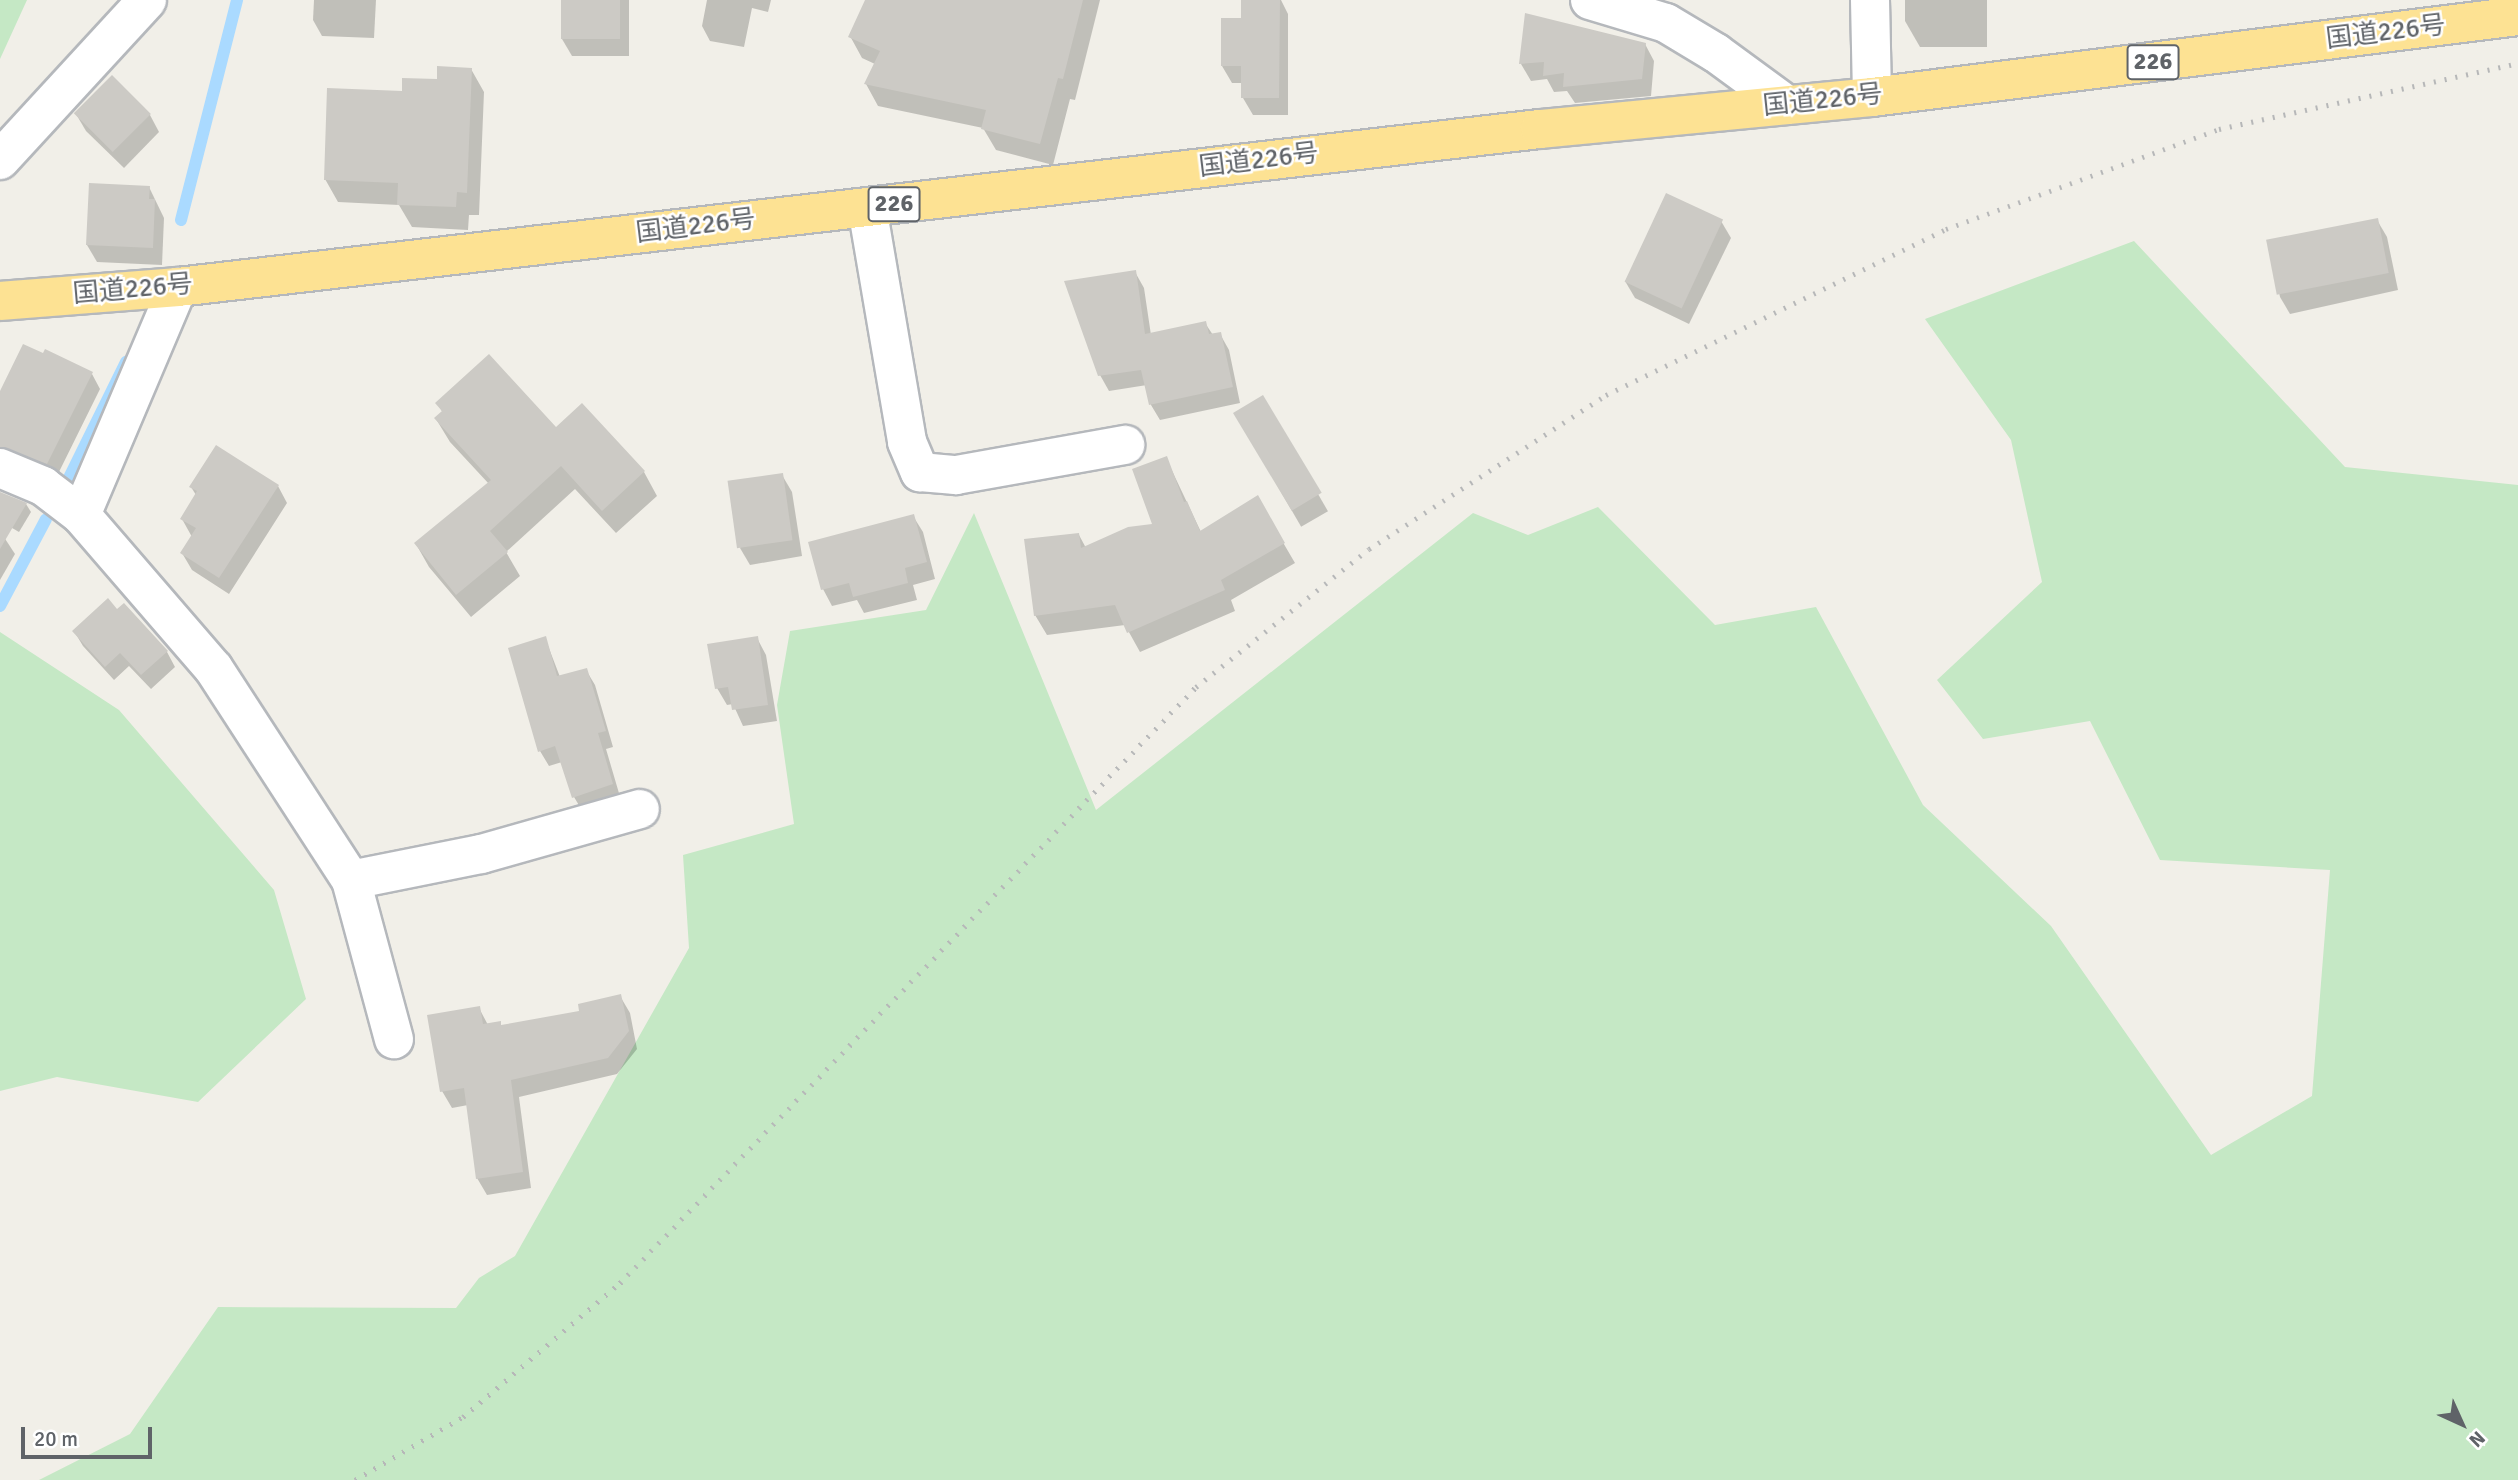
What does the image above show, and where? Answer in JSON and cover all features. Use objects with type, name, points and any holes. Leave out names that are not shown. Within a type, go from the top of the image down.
[{"type":"highway","name":"国道226号","points":[[0,301],[178,287],[1527,130],[1872,97],[2518,16]]},
{"type":"street","points":[[0,160],[147,0]]},
{"type":"street","points":[[1590,0],[1666,23],[1716,53],[1787,105]]},
{"type":"street","points":[[1870,0],[1872,97]]},
{"type":"street","points":[[867,207],[907,442],[920,472],[956,475],[1125,445]]},
{"type":"street","points":[[80,515],[178,287]]},
{"type":"street","points":[[0,468],[43,486],[80,515],[214,669],[351,880],[394,1039]]},
{"type":"street","points":[[351,880],[481,854],[640,809]]},
{"type":"green space","points":[[0,0],[27,0],[0,59]]},
{"type":"green space","points":[[2134,241],[2345,467],[2518,485],[2518,1480],[39,1480],[130,1434],[218,1307],[456,1308],[479,1278],[515,1256],[689,948],[683,855],[794,824],[777,705],[790,631],[926,610],[974,513],[1096,810],[1473,513],[1528,535],[1598,507],[1715,625],[1816,607],[1923,805],[2051,926],[2211,1155],[2312,1096],[2330,870],[2160,860],[2090,721],[1983,739],[1937,680],[2042,582],[2011,440],[1925,319]]},
{"type":"green space","points":[[0,632],[119,710],[274,890],[306,999],[198,1102],[57,1077],[0,1091]]},
{"type":"building","points":[[561,0],[620,0],[620,39],[561,39]]},
{"type":"building","points":[[865,0],[1083,0],[1063,79],[1058,78],[1040,144],[981,129],[986,110],[864,84],[880,51],[848,37]]},
{"type":"building","points":[[1241,0],[1280,0],[1279,98],[1241,98],[1241,66],[1221,66],[1221,18],[1241,18]]},
{"type":"building","points":[[1525,13],[1646,43],[1642,79],[1563,87],[1564,73],[1543,76],[1544,62],[1519,64]]},
{"type":"building","points":[[437,66],[472,68],[467,193],[457,192],[456,207],[397,205],[398,183],[324,180],[327,88],[402,91],[402,78],[437,79]]},
{"type":"building","points":[[112,75],[151,114],[113,152],[74,113]]},
{"type":"building","points":[[89,183],[150,186],[149,199],[155,199],[153,248],[86,245]]},
{"type":"building","points":[[1666,193],[1723,220],[1682,308],[1625,282]]},
{"type":"building","points":[[2378,218],[2389,273],[2277,295],[2266,240]]},
{"type":"building","points":[[1136,270],[1145,334],[1206,321],[1209,334],[1221,332],[1233,387],[1149,405],[1141,370],[1098,376],[1064,281]]},
{"type":"building","points":[[23,344],[43,353],[45,349],[93,372],[47,464],[0,447],[0,391]]},
{"type":"building","points":[[489,354],[556,427],[582,403],[645,471],[602,511],[561,466],[490,531],[508,552],[456,595],[414,543],[491,480],[434,418],[442,411],[435,403]]},
{"type":"building","points":[[1263,395],[1322,493],[1292,511],[1233,413]]},
{"type":"building","points":[[216,445],[279,485],[219,578],[180,553],[196,528],[180,519],[197,491],[189,487]]},
{"type":"building","points":[[1167,456],[1184,502],[1187,501],[1200,531],[1258,495],[1285,543],[1221,580],[1225,590],[1127,633],[1115,605],[1034,616],[1024,539],[1079,533],[1081,548],[1128,527],[1152,524],[1132,469]]},
{"type":"building","points":[[783,473],[792,540],[737,548],[728,481]]},
{"type":"building","points":[[0,492],[27,503],[0,549]]},
{"type":"building","points":[[914,514],[927,562],[905,568],[908,583],[853,597],[849,583],[821,590],[808,542]]},
{"type":"building","points":[[108,598],[117,609],[124,603],[168,651],[141,675],[120,653],[105,667],[72,631]]},
{"type":"building","points":[[546,636],[557,676],[587,668],[606,731],[598,733],[613,784],[572,798],[555,746],[538,752],[508,648]]},
{"type":"building","points":[[758,636],[768,705],[732,710],[728,687],[715,689],[707,644]]},
{"type":"building","points":[[621,994],[629,1031],[608,1058],[511,1080],[523,1172],[476,1179],[464,1088],[440,1092],[427,1015],[480,1006],[483,1024],[501,1021],[501,1025],[579,1011],[578,1004]]},
{"type":"waterway","points":[[181,220],[237,0]]},
{"type":"waterway","points":[[67,482],[126,362]]},
{"type":"waterway","points":[[0,606],[46,519]]},
{"type":"railway","points":[[355,1480],[463,1417],[620,1283],[1196,687],[1369,549],[1606,395],[1946,229],[2219,129],[2518,63]]}]
